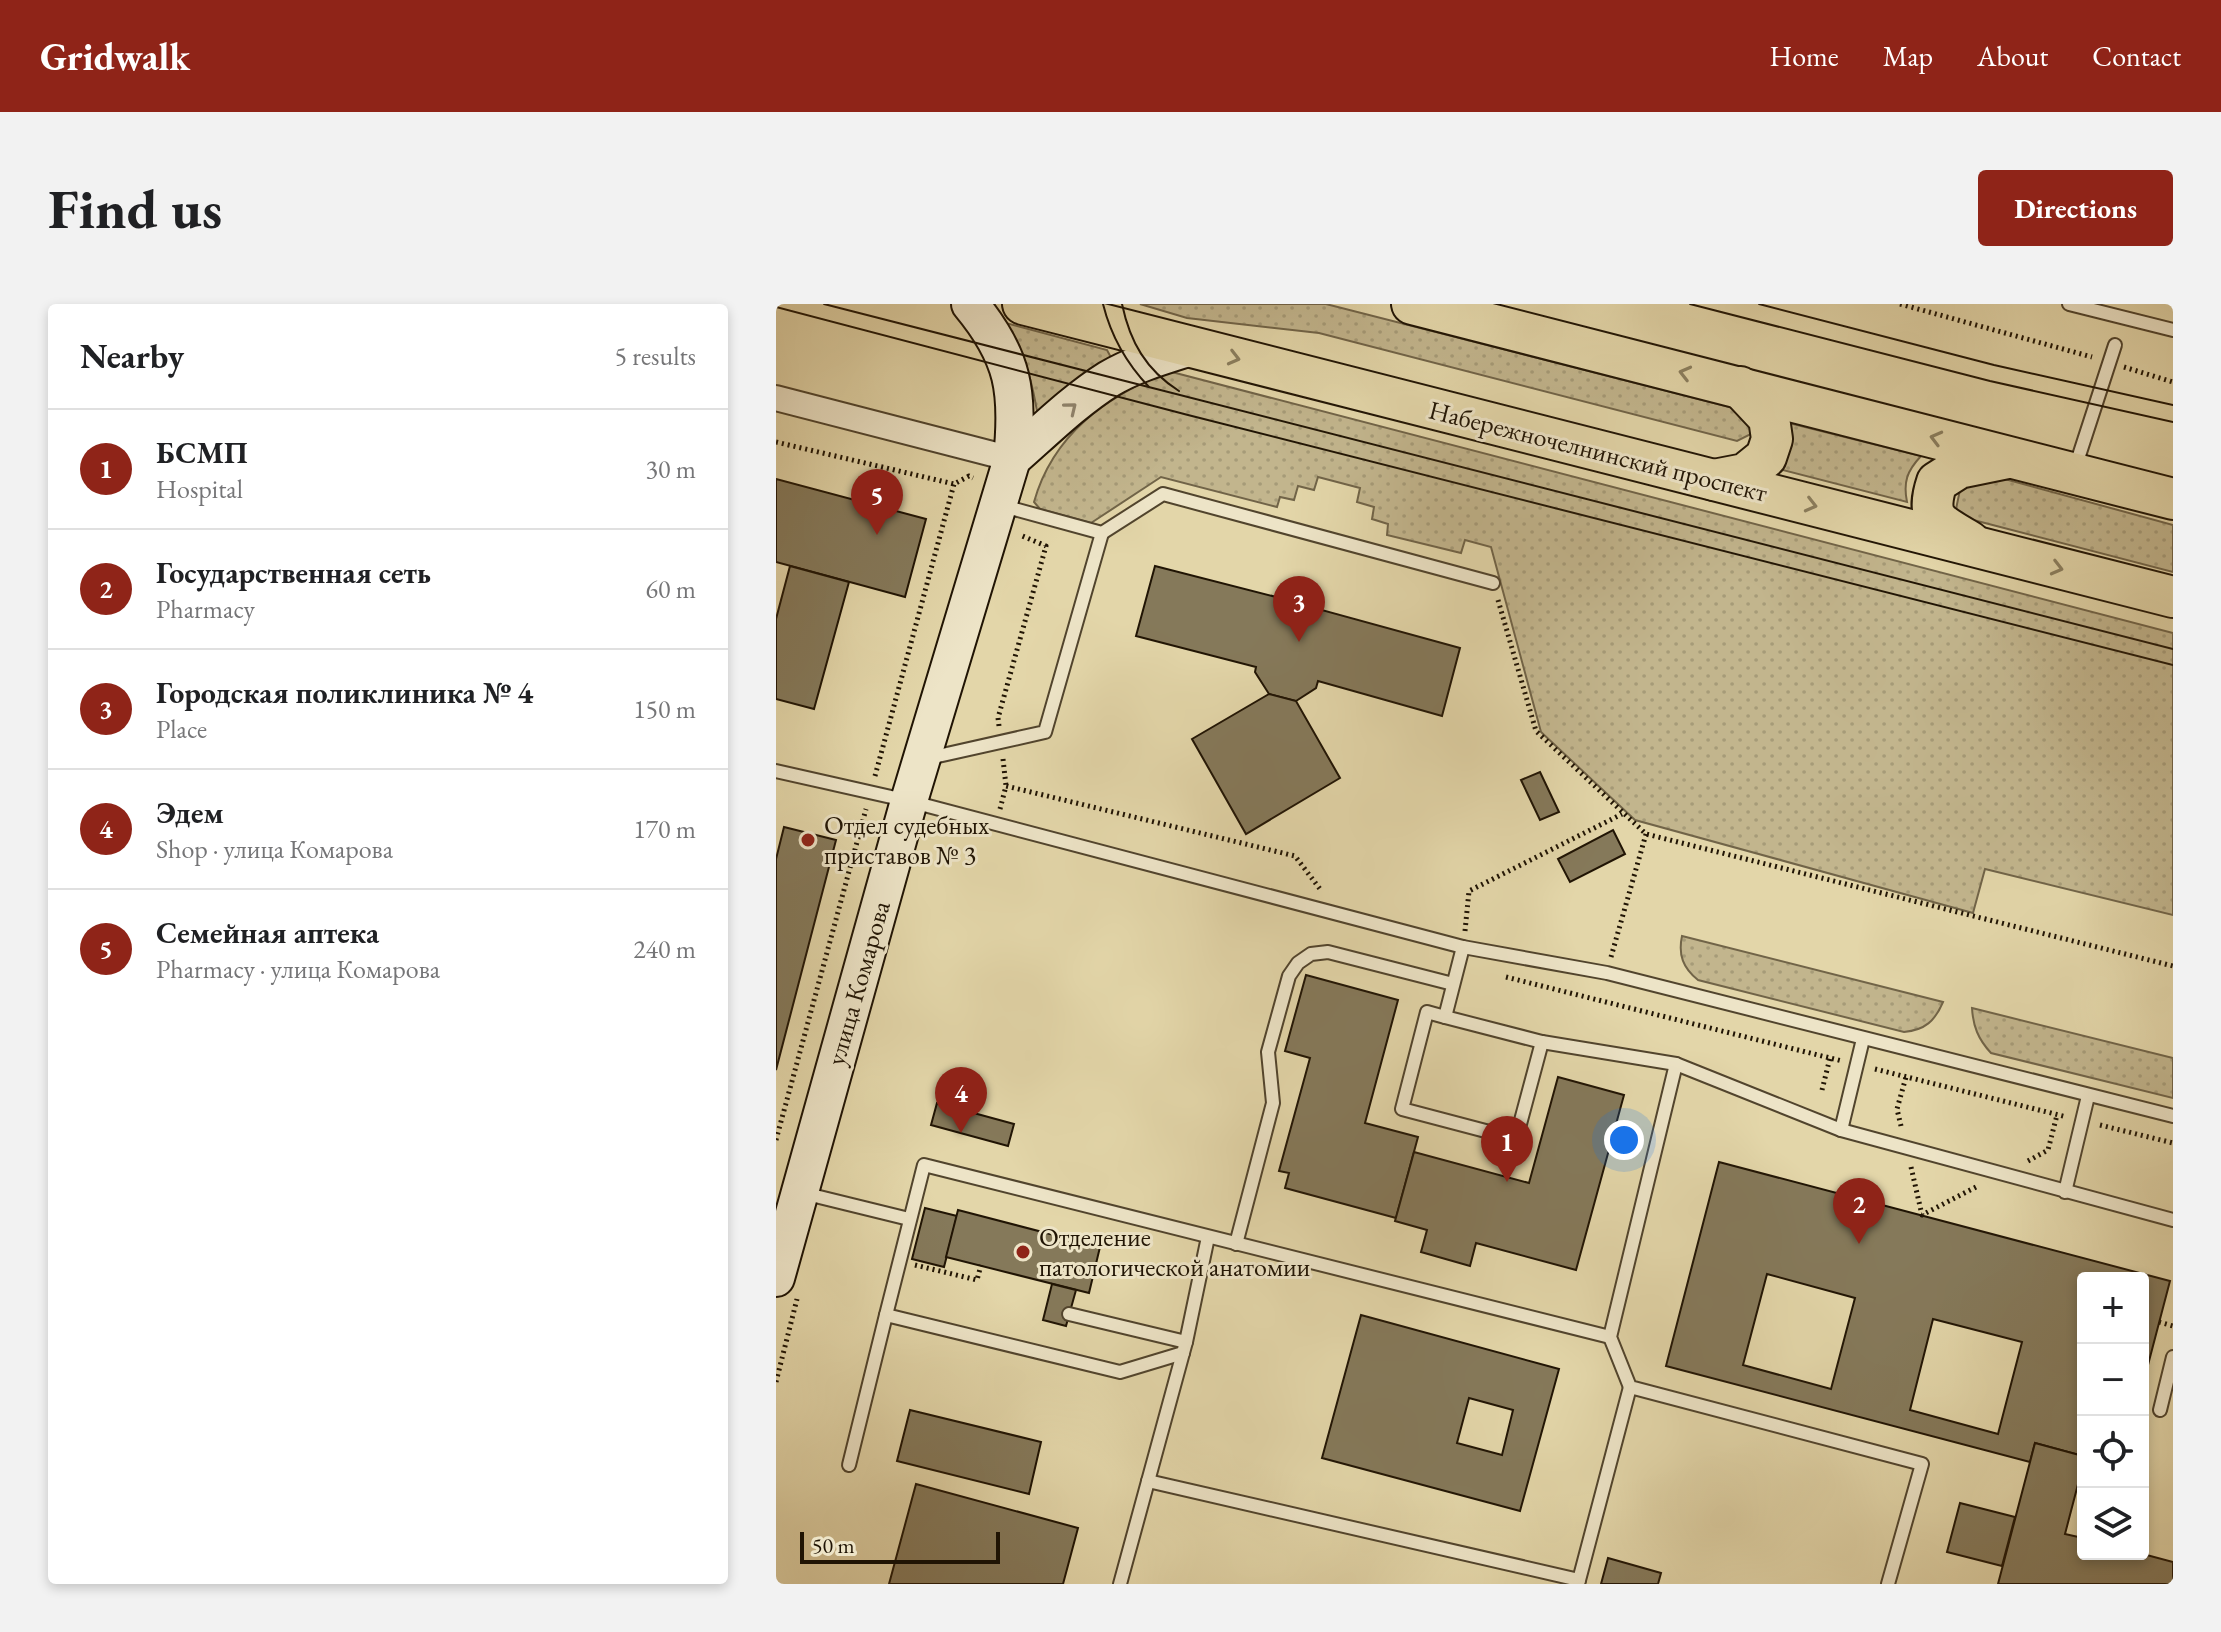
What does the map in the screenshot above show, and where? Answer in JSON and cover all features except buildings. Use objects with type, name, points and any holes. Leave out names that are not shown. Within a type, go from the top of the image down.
[{"type":"main road","name":"Набережночелнинский проспект","points":[[1023,304],[2173,597]]},
{"type":"main road","points":[[1423,306],[2173,499]]},
{"type":"main road","points":[[1714,480],[1745,474],[1766,457],[1772,439],[1769,418],[1740,387]]},
{"type":"main road","points":[[1981,548],[1938,522],[1931,502],[1937,482],[1959,468],[2012,457]]},
{"type":"street","name":"улица Комарова","points":[[776,1278],[909,801],[1012,459],[1016,411],[1012,377],[991,329],[970,304]]},
{"type":"street","points":[[776,398],[1012,459],[1112,377],[1191,347]]},
{"type":"lane","points":[[2069,304],[2173,330]]},
{"type":"lane","points":[[2074,473],[2115,345]]},
{"type":"lane","points":[[922,760],[1045,732],[1102,533],[1163,494],[1493,583]]},
{"type":"lane","points":[[998,505],[1102,533]]},
{"type":"lane","points":[[776,771],[996,823],[1463,947],[1607,973],[2173,1116]]},
{"type":"lane","points":[[1445,1017],[1463,947]]},
{"type":"lane","points":[[1236,1244],[1273,1103],[1268,1052],[1289,976],[1298,963],[1311,954],[1328,952],[1453,984]]},
{"type":"lane","points":[[1542,1042],[1516,1139],[1402,1109],[1427,1012],[1542,1042],[1676,1064],[1841,1130],[2173,1220]]},
{"type":"lane","points":[[1841,1130],[1863,1039]]},
{"type":"lane","points":[[1148,1481],[1578,1582],[1630,1387],[1610,1337],[1676,1064]]},
{"type":"lane","points":[[2065,1192],[2088,1096]]},
{"type":"lane","points":[[849,1465],[924,1165],[1610,1337]]},
{"type":"lane","points":[[799,1192],[909,1219]]},
{"type":"lane","points":[[1120,1584],[1184,1348],[1208,1237]]},
{"type":"lane","points":[[1069,1314],[1184,1348]]},
{"type":"lane","points":[[886,1315],[1120,1372],[1184,1348]]},
{"type":"lane","points":[[2160,1410],[2173,1357]]},
{"type":"lane","points":[[1630,1387],[1922,1464],[1888,1584]]},
{"type":"path","points":[[1900,304],[2173,382]]},
{"type":"path","points":[[1493,583],[1536,731],[1646,834],[2173,966]]},
{"type":"path","points":[[996,823],[1006,786],[1295,856],[1338,914]]},
{"type":"path","points":[[1463,947],[1469,891],[1622,814]]},
{"type":"path","points":[[1600,1001],[1646,834]]},
{"type":"path","points":[[1822,1090],[1830,1058]]},
{"type":"path","points":[[2048,1150],[2057,1115]]},
{"type":"path","points":[[899,1261],[977,1280],[981,1265]]},
{"type":"path","points":[[2159,1322],[2173,1326]]},
{"type":"shaded area","points":[[1140,304],[1326,304],[1749,412],[1753,433],[1737,441],[1319,333],[1187,318]]},
{"type":"shaded area","points":[[1002,322],[1107,350],[1114,363],[1038,417],[1026,367]]},
{"type":"shaded area","points":[[1168,371],[2173,633],[2173,915],[1985,869],[1973,913],[1635,820],[1541,732],[1491,547],[1465,540],[1461,553],[1387,535],[1388,524],[1372,519],[1374,507],[1357,502],[1360,488],[1318,477],[1314,490],[1298,486],[1294,500],[1280,497],[1277,507],[1161,477],[1091,523],[1040,509],[1034,502],[1043,478],[1068,438],[1103,406]]},
{"type":"shaded area","points":[[1781,421],[1921,456],[1907,477],[1907,502],[1771,467]]},
{"type":"shaded area","points":[[1979,472],[2173,525],[2173,572],[1962,517],[1956,509],[1961,485]]},
{"type":"shaded area","points":[[1682,936],[1943,1002],[1928,1023],[1904,1032],[1698,980],[1683,961]]},
{"type":"shaded area","points":[[1972,1008],[2173,1058],[2173,1098],[1991,1053],[1977,1032]]},
{"type":"tram line","points":[[824,304],[2173,649]]},
{"type":"tram line","points":[[1103,304],[1120,348],[1149,387]]},
{"type":"tram line","points":[[1122,304],[1141,354],[1157,374],[1179,391]]},
{"type":"tram line","points":[[1690,304],[1990,381],[2173,422]]},
{"type":"tram line","points":[[1759,304],[1994,365],[2173,405]]},
{"type":"tram line","points":[[776,307],[2173,665]]},
{"type":"place","name":"Семейная аптека","points":[[877,535]]},
{"type":"place","name":"Городская поликлиника № 4","points":[[1299,642]]},
{"type":"place","name":"Отдел судебных приставов № 3","points":[[808,840]]},
{"type":"place","name":"Эдем","points":[[961,1133]]},
{"type":"place","name":"БСМП","points":[[1507,1182]]},
{"type":"place","name":"Государственная сеть","points":[[1859,1244]]},
{"type":"place","name":"Отделение патологической анатомии","points":[[1023,1252]]}]
